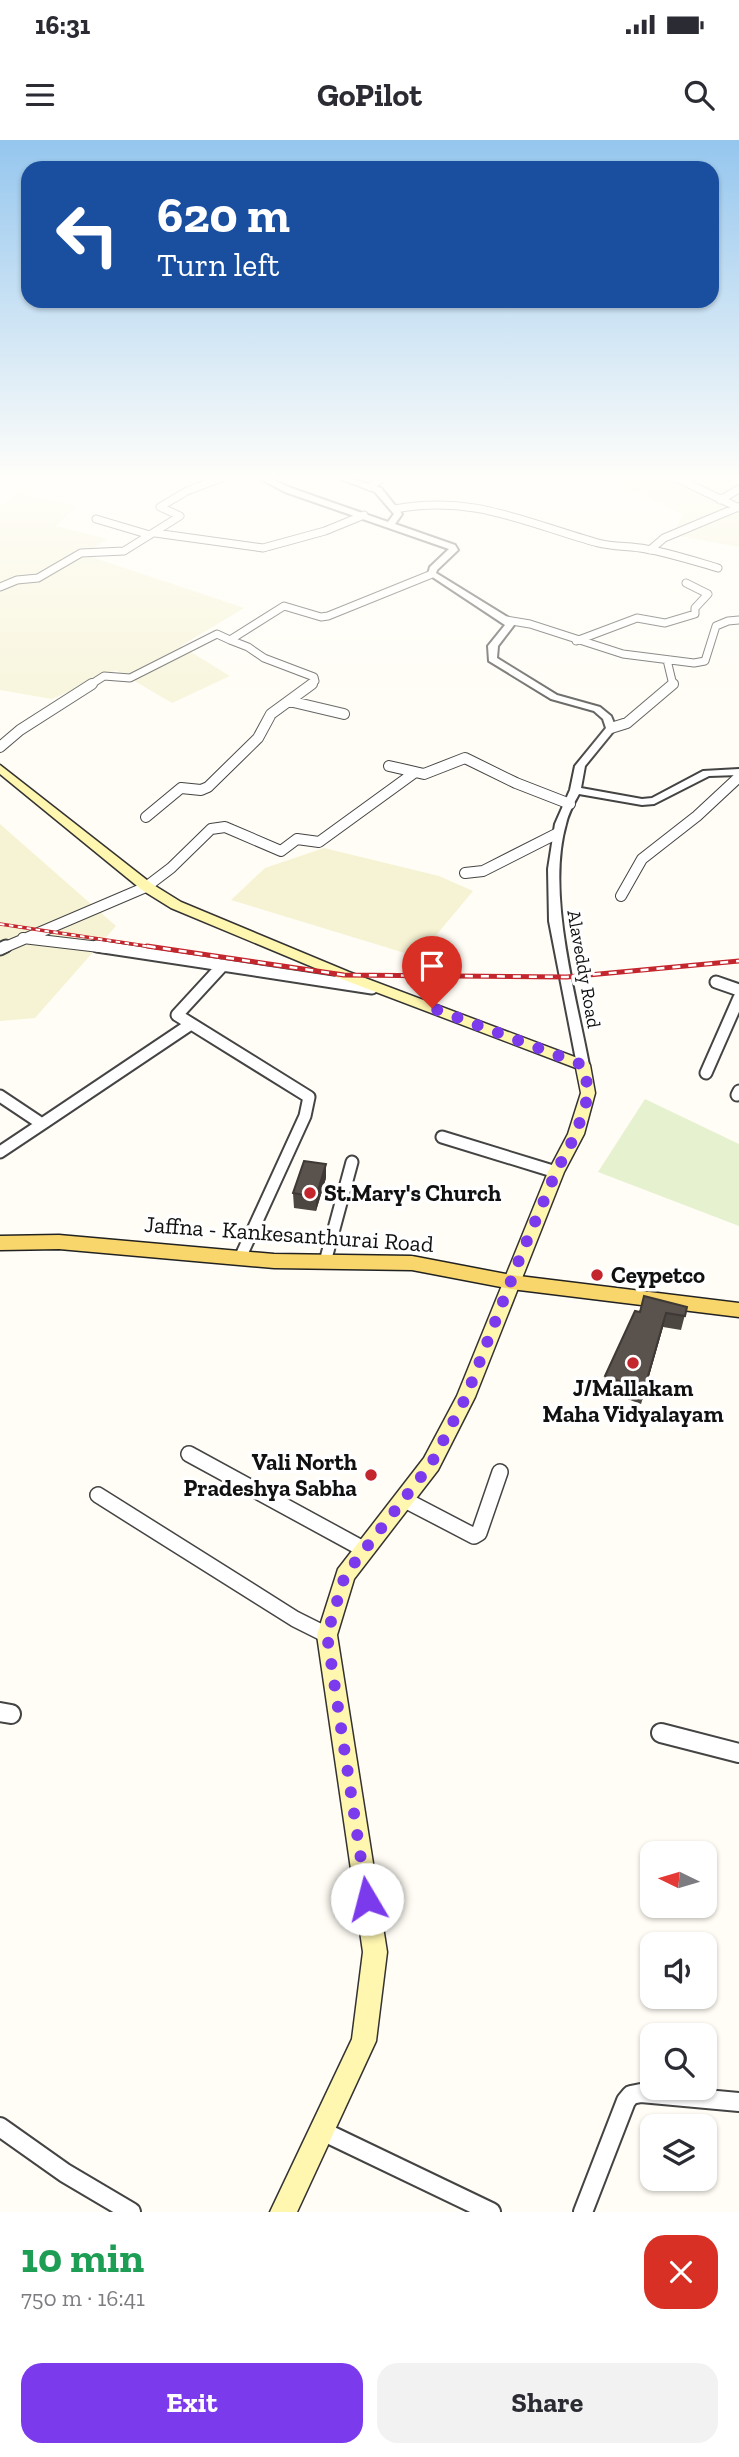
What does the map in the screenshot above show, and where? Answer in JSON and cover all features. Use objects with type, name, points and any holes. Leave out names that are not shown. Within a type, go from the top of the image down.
[{"type":"main road","points":[[0,768],[147,887],[176,905],[382,989],[583,1065],[589,1093],[576,1134],[556,1172],[466,1397],[431,1464],[345,1575],[327,1635],[375,1952],[364,2041],[283,2212]]},
{"type":"main road","name":"Jaffna - Kankesanthurai Road","points":[[0,1243],[59,1242],[240,1258],[412,1263],[511,1282],[739,1310]]},
{"type":"street","points":[[0,587],[17,580],[38,578],[47,573]]},
{"type":"street","points":[[230,640],[284,606],[292,606],[321,617],[328,616],[432,574],[510,625],[493,646],[492,659],[554,697],[597,709],[608,718],[611,728],[627,723],[673,685],[667,660]]},
{"type":"street","points":[[576,641],[637,618],[665,623],[695,614],[695,608],[708,594],[685,583]]},
{"type":"street","points":[[506,620],[530,624],[576,641],[631,656],[694,663],[705,661],[715,625],[727,620],[739,620]]},
{"type":"street","points":[[0,747],[20,730],[104,676],[130,678],[217,634],[248,647],[264,658],[314,677],[315,681],[309,687],[271,714],[258,738],[208,787],[201,790],[181,788],[146,817]]},
{"type":"street","points":[[289,701],[344,714]]},
{"type":"street","name":"Alaveddy Road","points":[[583,1065],[555,921],[554,869],[558,833],[575,790],[580,766],[611,728]]},
{"type":"street","points":[[389,766],[414,773],[430,773],[454,760],[465,758],[516,783],[570,804]]},
{"type":"street","points":[[0,948],[147,887],[211,829],[225,827],[281,851],[297,839],[319,842],[414,773]]},
{"type":"street","points":[[575,790],[642,802],[654,801],[707,773],[739,774]]},
{"type":"street","points":[[621,896],[642,859],[697,816],[739,774]]},
{"type":"street","points":[[465,873],[483,871],[558,833]]},
{"type":"street","points":[[19,938],[78,943],[382,989]]},
{"type":"street","points":[[223,965],[178,1011],[177,1016],[309,1097],[304,1116],[240,1258]]},
{"type":"street","points":[[716,982],[739,990]]},
{"type":"street","points":[[706,1073],[739,998]]},
{"type":"street","points":[[0,1152],[191,1024]]},
{"type":"street","points":[[0,1096],[42,1124]]},
{"type":"street","points":[[442,1137],[556,1172]]},
{"type":"street","points":[[324,1262],[352,1162]]},
{"type":"street","points":[[189,1454],[365,1550]]},
{"type":"street","points":[[403,1499],[474,1536],[479,1533],[500,1472]]},
{"type":"street","points":[[98,1495],[295,1619],[327,1635]]},
{"type":"street","points":[[661,1733],[739,1753]]},
{"type":"street","points":[[583,2212],[626,2101],[631,2095],[739,2102]]},
{"type":"street","points":[[0,2127],[65,2173],[131,2212]]},
{"type":"street","points":[[322,2131],[491,2212]]},
{"type":"shaded area","points":[[0,573],[139,573],[244,608],[181,646],[230,676],[172,703],[116,670],[52,699],[0,690]]},
{"type":"shaded area","points":[[0,824],[116,926],[35,1018],[0,1021]]},
{"type":"shaded area","points":[[324,848],[439,876],[473,891],[418,957],[231,900],[265,868]]},
{"type":"green space","points":[[645,1099],[739,1144],[739,1226],[598,1172]]},
{"type":"building","points":[[304,1161],[326,1164],[316,1197],[293,1193]]},
{"type":"building","name":"J/Mallakam Maha Vidyalayam","points":[[644,1296],[687,1307],[685,1316],[666,1313],[644,1390],[605,1376],[635,1311],[640,1312]]},
{"type":"railway","points":[[0,924],[159,948]]},
{"type":"railway","points":[[147,946],[344,975],[567,977],[739,961]]},
{"type":"place","name":"St.Mary's Church","points":[[310,1193]]},
{"type":"place","name":"Ceypetco","points":[[597,1275]]},
{"type":"place","name":"J/Mallakam Maha Vidyalayam","points":[[633,1363]]},
{"type":"place","name":"Vali North Pradeshya Sabha","points":[[371,1475]]},
{"type":"route","points":[[367,1899],[327,1635],[345,1575],[431,1464],[466,1397],[521,1255],[556,1172],[576,1134],[589,1093],[583,1065],[432,1008]]}]
